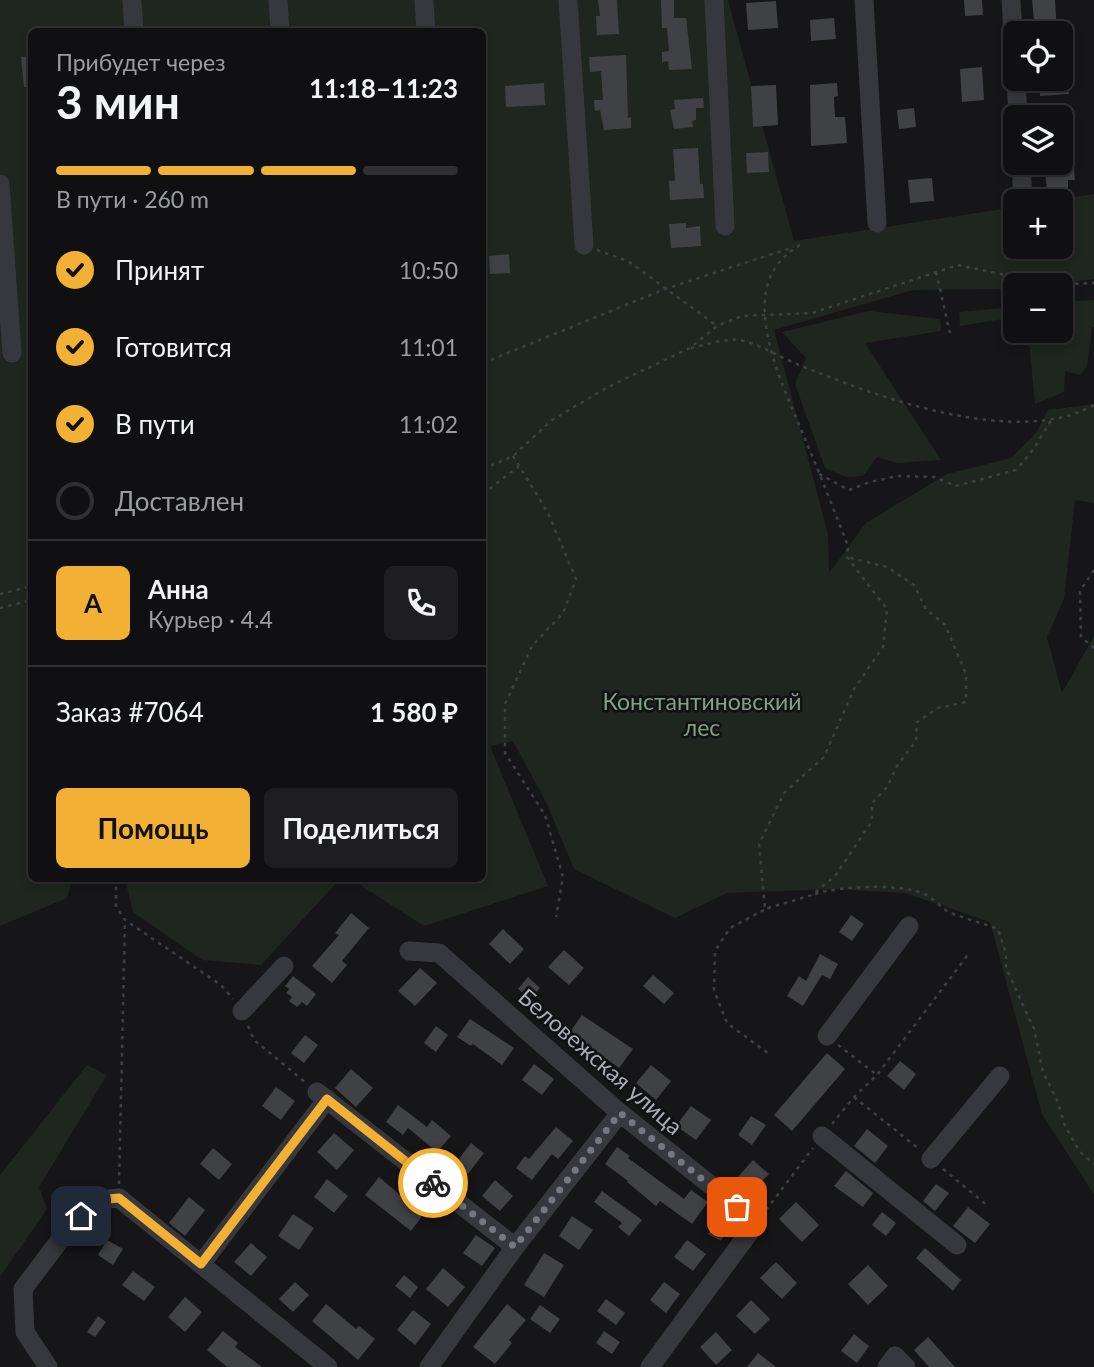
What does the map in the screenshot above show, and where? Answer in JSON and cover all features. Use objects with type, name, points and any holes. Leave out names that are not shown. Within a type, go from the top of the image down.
[{"type":"street","points":[[132,0],[134,28]]},
{"type":"street","points":[[278,0],[280,28]]},
{"type":"street","points":[[424,0],[426,28]]},
{"type":"street","points":[[568,0],[584,245]]},
{"type":"street","points":[[714,0],[725,226]]},
{"type":"street","points":[[864,0],[877,223]]},
{"type":"street","points":[[1011,0],[1012,21]]},
{"type":"street","points":[[0,184],[4,295],[12,353]]},
{"type":"street","points":[[827,1037],[909,926]]},
{"type":"street","name":"Беловежская улица","points":[[409,951],[439,953],[620,1113],[757,1222]]},
{"type":"street","points":[[242,1011],[284,966]]},
{"type":"street","points":[[931,1159],[1000,1076]]},
{"type":"street","points":[[201,1264],[322,1095],[515,1247]]},
{"type":"street","points":[[429,1367],[515,1247],[620,1113]]},
{"type":"street","points":[[822,1136],[957,1245]]},
{"type":"street","points":[[48,1367],[25,1332],[23,1289],[66,1233],[97,1200],[119,1198],[328,1367]]},
{"type":"street","points":[[650,1367],[757,1222]]},
{"type":"path","points":[[584,245],[628,261],[717,327]]},
{"type":"path","points":[[486,362],[664,289],[800,245],[783,255],[766,292],[772,351],[786,396],[848,546],[847,557],[887,609],[883,647],[854,690],[824,757],[784,793],[759,844],[765,909]]},
{"type":"path","points":[[486,468],[513,456],[552,420],[608,387],[690,348],[717,327],[742,316],[812,313],[958,265],[1034,281],[1094,283]]},
{"type":"path","points":[[936,272],[950,333]]},
{"type":"path","points":[[690,348],[737,340],[942,414],[983,421],[1036,420],[1080,413],[1094,405]]},
{"type":"path","points":[[819,474],[849,490],[898,476],[934,477],[956,486],[1016,470],[1033,450],[1053,417]]},
{"type":"path","points":[[513,456],[548,513],[576,579],[563,613],[532,646],[505,704],[505,753],[545,815],[563,877],[556,917]]},
{"type":"path","points":[[486,492],[519,466]]},
{"type":"path","points":[[812,895],[835,876],[872,821],[872,803],[887,787],[897,766],[916,741],[918,722],[938,708],[966,702],[966,674],[945,625],[926,609],[915,584],[887,567],[847,557]]},
{"type":"path","points":[[1094,570],[1080,591],[1081,637],[1094,648]]},
{"type":"path","points":[[0,594],[28,587]]},
{"type":"path","points":[[0,608],[28,601]]},
{"type":"path","points":[[116,882],[116,907],[125,920],[221,985],[242,1011],[254,1040],[322,1095]]},
{"type":"path","points":[[769,1054],[727,1023],[714,990],[715,951],[730,928],[765,909],[828,890],[876,886],[910,889],[926,895],[948,912],[998,929],[1006,954],[1006,968],[1034,1029],[1043,1072],[1057,1100],[1065,1126],[1080,1152],[1094,1164]]},
{"type":"path","points":[[119,1198],[125,920]]},
{"type":"path","points":[[757,1222],[822,1136],[854,1097],[877,1075],[970,952]]},
{"type":"path","points":[[827,1037],[877,1075]]},
{"type":"green space","name":"Константиновский лес","points":[[0,0],[728,0],[794,241],[1003,209],[1003,259],[1073,259],[1073,197],[1094,194],[1094,279],[1073,282],[1073,273],[1003,273],[1003,289],[913,290],[774,330],[828,534],[829,573],[866,523],[947,474],[1011,458],[1036,433],[1048,410],[1094,404],[1094,503],[1075,500],[1064,599],[1047,637],[1062,693],[1094,636],[1094,1195],[1042,1114],[990,922],[905,893],[834,889],[727,893],[675,918],[574,869],[547,804],[513,741],[490,746],[548,886],[424,926],[356,882],[486,882],[486,28],[28,28],[28,882],[71,882],[67,898],[0,926]]},
{"type":"green space","points":[[1094,300],[1094,327],[1087,366],[1080,375],[1065,371],[1064,392],[1035,404],[1029,343],[1073,343],[1073,301]]},
{"type":"green space","points":[[1003,308],[1003,319],[960,326],[959,312]]},
{"type":"green space","points":[[869,311],[940,319],[941,331],[865,343],[941,460],[897,463],[877,457],[863,476],[846,477],[825,468],[795,384],[806,358],[782,332]]},
{"type":"green space","points":[[126,882],[337,882],[261,965],[202,960],[133,912]]},
{"type":"green space","points":[[87,1065],[107,1075],[39,1187],[47,1209],[0,1277],[0,1175]]},
{"type":"building","points":[[598,0],[617,0],[619,34],[597,35],[596,16],[600,16]]},
{"type":"building","points":[[661,0],[674,0],[674,18],[686,18],[692,69],[669,70],[668,61],[662,62],[662,52],[669,51],[667,28],[662,28]]},
{"type":"building","points":[[964,0],[982,0],[983,15],[965,16]]},
{"type":"building","points":[[1032,0],[1055,0],[1056,21],[1034,20]]},
{"type":"building","points":[[776,1],[778,28],[748,30],[746,3]]},
{"type":"building","points":[[834,18],[836,39],[811,41],[810,20]]},
{"type":"building","points":[[626,55],[628,118],[631,117],[631,128],[604,130],[600,110],[595,111],[594,100],[603,100],[601,71],[590,72],[589,57]]},
{"type":"building","points":[[28,56],[28,87],[24,87],[21,57]]},
{"type":"building","points":[[982,67],[984,100],[962,102],[960,69]]},
{"type":"building","points":[[544,83],[545,105],[506,107],[505,86]]},
{"type":"building","points":[[837,83],[838,96],[834,97],[835,117],[845,117],[847,143],[811,146],[810,85]]},
{"type":"building","points":[[776,85],[778,125],[753,127],[751,86]]},
{"type":"building","points":[[1040,91],[1069,91],[1069,94],[1040,96]]},
{"type":"building","points":[[703,98],[704,108],[696,108],[693,127],[674,129],[670,110],[675,109],[674,100]]},
{"type":"building","points":[[914,108],[916,127],[899,129],[897,110]]},
{"type":"building","points":[[698,148],[700,184],[703,184],[704,198],[670,200],[669,181],[675,181],[673,149]]},
{"type":"building","points":[[768,152],[769,172],[747,173],[746,153]]},
{"type":"building","points":[[1073,160],[1075,180],[1068,180],[1068,188],[1047,189],[1045,175],[1073,175]]},
{"type":"building","points":[[932,178],[934,201],[910,203],[908,180]]},
{"type":"building","points":[[686,223],[686,228],[700,226],[701,246],[671,248],[669,224]]},
{"type":"building","points":[[509,254],[510,273],[490,274],[489,256]]},
{"type":"building","points":[[351,913],[369,928],[342,961],[347,965],[332,983],[312,966],[339,935],[335,933]]},
{"type":"building","points":[[851,915],[864,924],[852,941],[839,932]]},
{"type":"building","points":[[503,929],[524,949],[510,964],[489,944]]},
{"type":"building","points":[[564,950],[584,968],[569,985],[548,967]]},
{"type":"building","points":[[820,954],[838,964],[830,979],[822,975],[803,1006],[787,996],[799,976],[806,981]]},
{"type":"building","points":[[420,968],[437,983],[415,1006],[398,991]]},
{"type":"building","points":[[653,975],[674,993],[664,1004],[643,986]]},
{"type":"building","points":[[293,976],[316,994],[307,1006],[302,1002],[297,1007],[289,1001],[292,997],[286,993],[289,989],[285,986]]},
{"type":"building","points":[[528,977],[540,988],[530,999],[518,989]]},
{"type":"building","points":[[582,1015],[633,1049],[619,1068],[570,1032]]},
{"type":"building","points":[[470,1019],[514,1048],[502,1065],[473,1044],[471,1046],[457,1037]]},
{"type":"building","points":[[436,1026],[448,1035],[436,1052],[424,1043]]},
{"type":"building","points":[[305,1035],[318,1045],[304,1063],[291,1053]]},
{"type":"building","points":[[827,1053],[845,1069],[792,1131],[774,1115]]},
{"type":"building","points":[[900,1061],[916,1074],[904,1090],[887,1076]]},
{"type":"building","points":[[534,1064],[554,1079],[542,1095],[522,1080]]},
{"type":"building","points":[[651,1065],[671,1081],[656,1100],[636,1083]]},
{"type":"building","points":[[351,1069],[373,1088],[356,1107],[335,1088]]},
{"type":"building","points":[[276,1087],[295,1101],[281,1120],[262,1106]]},
{"type":"building","points":[[398,1105],[427,1127],[432,1120],[451,1136],[437,1152],[408,1128],[403,1135],[386,1122]]},
{"type":"building","points":[[691,1106],[711,1120],[696,1140],[676,1126]]},
{"type":"building","points":[[751,1116],[766,1125],[752,1145],[738,1135]]},
{"type":"building","points":[[556,1127],[573,1141],[558,1159],[552,1154],[532,1180],[516,1168],[525,1156],[529,1159]]},
{"type":"building","points":[[867,1129],[888,1146],[875,1163],[854,1146]]},
{"type":"building","points":[[334,1133],[354,1150],[337,1170],[317,1152]]},
{"type":"building","points":[[471,1143],[484,1153],[468,1174],[455,1164]]},
{"type":"building","points":[[617,1147],[684,1199],[691,1190],[708,1202],[692,1224],[660,1201],[656,1206],[605,1164]]},
{"type":"building","points":[[213,1148],[232,1164],[219,1180],[200,1164]]},
{"type":"building","points":[[753,1160],[769,1174],[750,1194],[738,1183],[741,1178],[738,1177]]},
{"type":"building","points":[[846,1171],[873,1193],[863,1207],[834,1186]]},
{"type":"building","points":[[379,1177],[423,1215],[411,1231],[365,1195]]},
{"type":"building","points":[[327,1179],[348,1196],[334,1213],[314,1197]]},
{"type":"building","points":[[495,1180],[513,1196],[500,1211],[482,1196]]},
{"type":"building","points":[[936,1184],[949,1193],[935,1211],[923,1201]]},
{"type":"building","points":[[602,1191],[642,1220],[629,1236],[618,1227],[622,1223],[594,1202]]},
{"type":"building","points":[[189,1197],[205,1210],[185,1236],[169,1223]]},
{"type":"building","points":[[796,1202],[819,1225],[802,1242],[779,1219]]},
{"type":"building","points":[[968,1207],[990,1224],[975,1243],[953,1226]]},
{"type":"building","points":[[882,1212],[896,1223],[886,1236],[872,1225]]},
{"type":"building","points":[[293,1214],[314,1228],[299,1250],[278,1236]]},
{"type":"building","points":[[572,1216],[593,1230],[579,1250],[559,1236]]},
{"type":"building","points":[[718,1217],[731,1224],[721,1241],[708,1234]]},
{"type":"building","points":[[476,1235],[495,1248],[482,1266],[463,1253]]},
{"type":"building","points":[[107,1240],[123,1249],[113,1265],[98,1255]]},
{"type":"building","points":[[687,1240],[706,1254],[693,1271],[674,1257]]},
{"type":"building","points":[[251,1243],[267,1257],[251,1276],[234,1262]]},
{"type":"building","points":[[925,1248],[961,1280],[953,1291],[916,1258]]},
{"type":"building","points":[[544,1253],[564,1265],[544,1297],[524,1285]]},
{"type":"building","points":[[776,1262],[797,1283],[782,1299],[760,1278]]},
{"type":"building","points":[[868,1265],[888,1286],[868,1305],[848,1284]]},
{"type":"building","points":[[443,1268],[465,1287],[448,1307],[426,1289]]},
{"type":"building","points":[[133,1271],[155,1287],[144,1301],[122,1285]]},
{"type":"building","points":[[404,1275],[418,1287],[410,1298],[395,1286]]},
{"type":"building","points":[[295,1282],[309,1295],[293,1312],[279,1299]]},
{"type":"building","points":[[664,1282],[680,1294],[666,1313],[650,1300]]},
{"type":"building","points":[[185,1297],[202,1312],[185,1332],[168,1317]]},
{"type":"building","points":[[606,1299],[625,1313],[616,1325],[597,1311]]},
{"type":"building","points":[[751,1300],[770,1319],[755,1334],[736,1316]]},
{"type":"building","points":[[326,1304],[356,1329],[359,1326],[375,1339],[358,1360],[312,1321]]},
{"type":"building","points":[[507,1304],[526,1320],[509,1340],[512,1343],[495,1364],[473,1347]]},
{"type":"building","points":[[540,1305],[560,1319],[550,1333],[530,1319]]},
{"type":"building","points":[[413,1310],[431,1324],[415,1345],[397,1330]]},
{"type":"building","points":[[98,1316],[106,1322],[95,1337],[87,1332]]},
{"type":"building","points":[[223,1331],[238,1343],[235,1347],[262,1367],[227,1367],[207,1350]]},
{"type":"building","points":[[604,1331],[620,1342],[612,1354],[596,1343]]},
{"type":"building","points":[[716,1332],[732,1350],[716,1365],[700,1347]]},
{"type":"building","points":[[854,1334],[869,1346],[857,1363],[841,1351]]},
{"type":"building","points":[[928,1337],[955,1367],[929,1367],[914,1350]]},
{"type":"building","points":[[758,1353],[776,1367],[747,1367]]},
{"type":"way so far","points":[[433,1183],[515,1247],[620,1113],[737,1207]]},
{"type":"route","points":[[81,1216],[97,1200],[119,1198],[201,1264],[327,1099],[433,1183]]}]
